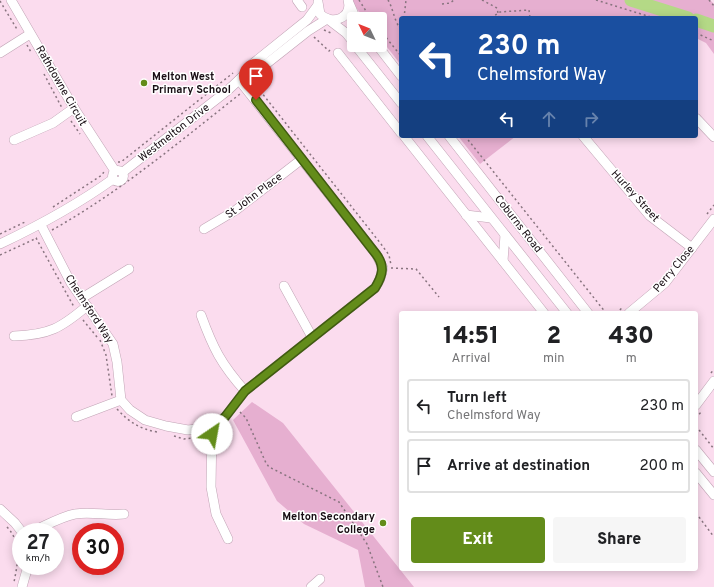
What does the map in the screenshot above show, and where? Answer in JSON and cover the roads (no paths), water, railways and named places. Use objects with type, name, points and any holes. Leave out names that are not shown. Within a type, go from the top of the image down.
[{"type":"street","name":"Rathdowne Circuit","points":[[11,0],[74,108],[115,172]]},
{"type":"street","points":[[318,1],[320,14],[347,34]]},
{"type":"street","name":"Westmelton Drive","points":[[0,244],[41,225],[85,199],[115,172],[212,104],[251,65],[307,20],[318,1]]},
{"type":"street","points":[[348,2],[353,12]]},
{"type":"street","name":"Westmelton Drive","points":[[239,77],[251,76],[308,32],[328,20],[343,17],[348,8],[348,2]]},
{"type":"street","points":[[0,53],[30,34]]},
{"type":"street","points":[[336,50],[399,130]]},
{"type":"street","points":[[361,52],[399,100]]},
{"type":"street","points":[[382,52],[399,73]]},
{"type":"street","points":[[228,539],[216,514],[211,487],[212,430],[225,417],[245,391],[375,288],[380,279],[383,268],[376,254],[246,89],[239,77]]},
{"type":"street","points":[[14,140],[53,123],[74,108]]},
{"type":"street","points":[[698,120],[714,138]]},
{"type":"street","points":[[406,138],[542,311]]},
{"type":"street","name":"Coburns Road","points":[[429,138],[565,311]]},
{"type":"street","name":"Coburns Road","points":[[450,138],[586,311]]},
{"type":"street","name":"Hurley Street","points":[[585,138],[650,216],[692,248]]},
{"type":"street","points":[[447,162],[460,151]]},
{"type":"street","name":"St John Place","points":[[204,229],[220,222],[302,159]]},
{"type":"street","name":"Coburns Road","points":[[466,215],[491,218]]},
{"type":"street","name":"Perry Close","points":[[628,308],[665,283],[714,219]]},
{"type":"street","name":"Chelmsford Way","points":[[41,225],[48,235],[71,283],[113,344],[117,362],[117,401]]},
{"type":"street","name":"Coburns Road","points":[[503,261],[505,235]]},
{"type":"street","points":[[14,336],[51,332],[78,313],[85,302],[130,269]]},
{"type":"street","points":[[284,286],[312,337]]},
{"type":"street","points":[[201,315],[213,346],[227,371],[245,391]]},
{"type":"street","points":[[698,402],[714,382]]},
{"type":"street","points":[[76,417],[117,401],[145,420],[188,430],[212,430]]},
{"type":"street","points":[[698,452],[714,472]]},
{"type":"street","points":[[698,475],[714,494]]},
{"type":"street","points":[[0,509],[15,523]]},
{"type":"street","points":[[52,523],[74,514],[124,514]]},
{"type":"street","points":[[18,586],[24,575]]},
{"type":"street","points":[[312,587],[320,579]]},
{"type":"waterway","points":[[631,0],[682,16]]},
{"type":"waterway","points":[[698,21],[714,26]]},
{"type":"place","name":"Melton West Primary School","points":[[144,83]]},
{"type":"place","name":"Melton Secondary College","points":[[383,523]]}]
